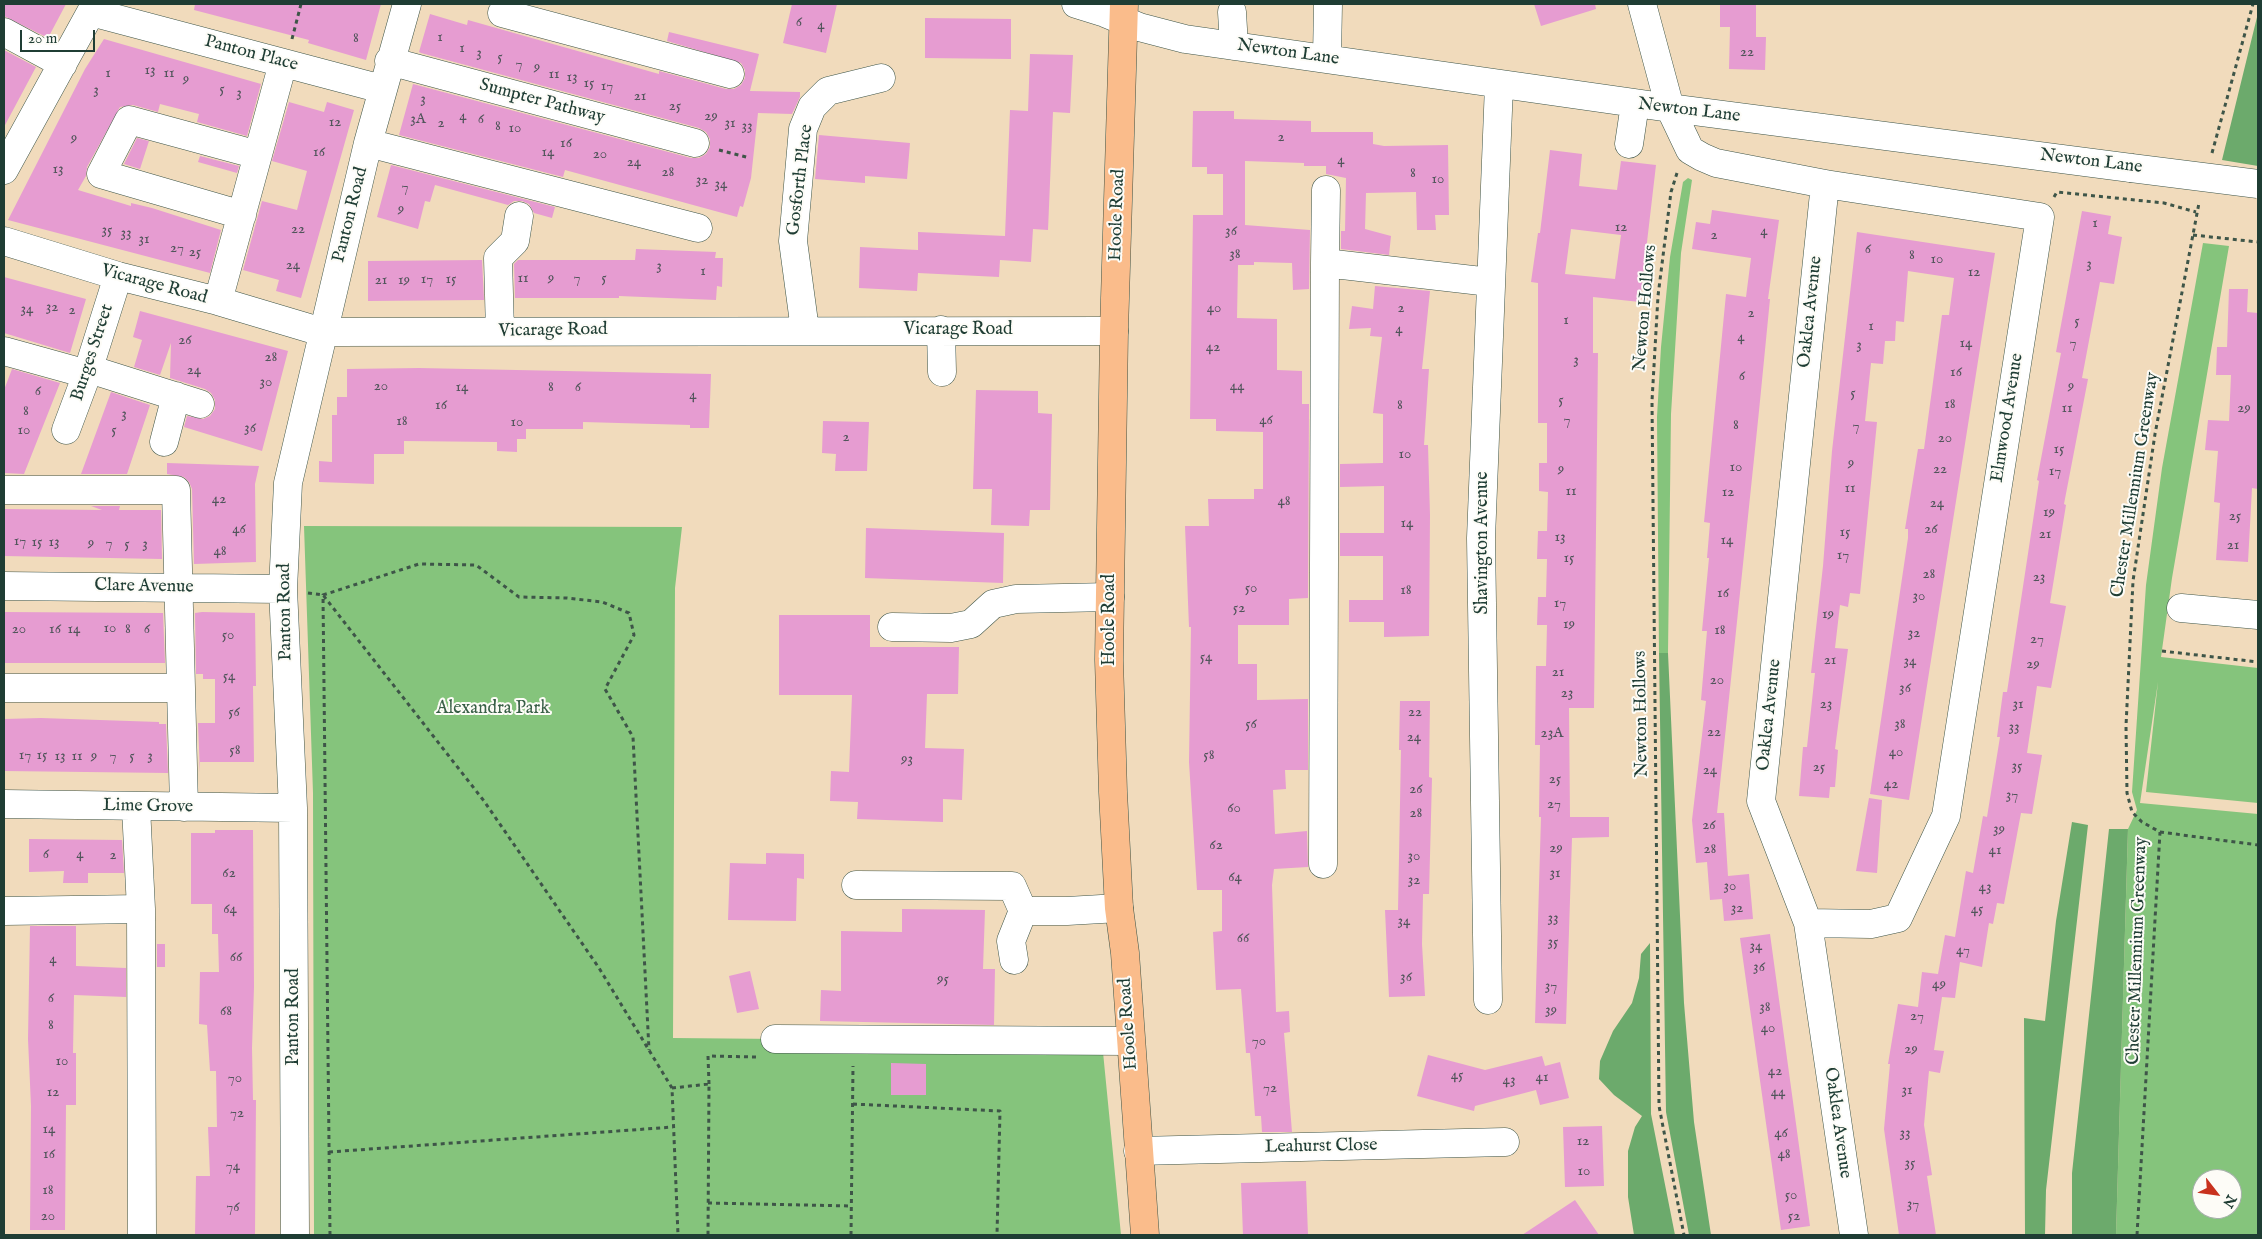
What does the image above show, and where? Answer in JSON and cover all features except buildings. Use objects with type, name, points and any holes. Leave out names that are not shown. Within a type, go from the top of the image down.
[{"type":"highway","name":"Hoole Road","points":[[1124,12],[1114,331],[1110,597],[1112,792],[1119,908],[1125,953],[1145,1235]]},
{"type":"street","name":"Panton Road","points":[[296,1235],[293,808],[283,589],[288,483],[368,143],[389,61],[407,4]]},
{"type":"street","name":"Newton Lane","points":[[1076,4],[1124,12],[1139,27],[1184,39],[1327,58],[1635,104],[2258,184]]},
{"type":"street","points":[[1327,58],[1328,4]]},
{"type":"street","points":[[1642,4],[1670,108],[1690,150],[1702,157],[1716,163],[1825,184],[2040,217]]},
{"type":"street","name":"Panton Place","points":[[63,64],[92,12],[382,89]]},
{"type":"street","points":[[1232,12],[1234,46]]},
{"type":"street","points":[[502,13],[730,74]]},
{"type":"street","points":[[4,32],[63,64],[4,170]]},
{"type":"street","name":"Sumpter Pathway","points":[[389,61],[695,143]]},
{"type":"street","points":[[218,301],[284,63]]},
{"type":"street","name":"Gosforth Place","points":[[805,330],[793,241],[803,129],[812,107],[828,91],[881,78]]},
{"type":"street","name":"Shavington Avenue","points":[[1488,1000],[1481,538],[1490,282],[1505,188],[1499,85]]},
{"type":"street","points":[[1629,144],[1635,104]]},
{"type":"street","points":[[242,215],[101,174],[129,120],[258,155]]},
{"type":"street","points":[[368,143],[698,228]]},
{"type":"street","name":"Oaklea Avenue","points":[[1825,184],[1761,801],[1808,923],[1854,1235]]},
{"type":"street","points":[[1323,864],[1326,190]]},
{"type":"street","points":[[500,332],[498,258],[515,241],[519,216]]},
{"type":"street","name":"Elmwood Avenue","points":[[1808,923],[1871,924],[1898,918],[1946,816],[2040,217]]},
{"type":"street","name":"Vicarage Road","points":[[4,241],[118,276],[218,301],[322,332],[1114,331]]},
{"type":"street","points":[[1325,263],[1490,282]]},
{"type":"street","name":"Burges Street","points":[[66,430],[88,371],[118,276]]},
{"type":"street","points":[[941,330],[942,372]]},
{"type":"street","points":[[4,351],[88,371],[188,400],[164,442]]},
{"type":"street","points":[[4,490],[176,490],[184,807]]},
{"type":"street","name":"Clare Avenue","points":[[4,586],[283,589]]},
{"type":"street","points":[[892,627],[951,628],[971,624],[993,604],[1016,599],[1110,597]]},
{"type":"street","points":[[2181,608],[2258,615]]},
{"type":"street","points":[[4,688],[180,688]]},
{"type":"street","name":"Lime Grove","points":[[4,804],[293,808]]},
{"type":"street","points":[[136,807],[141,909],[142,1235]]},
{"type":"street","points":[[856,885],[1012,886],[1023,911],[1011,941],[1014,960]]},
{"type":"street","points":[[1023,911],[1067,912],[1119,908]]},
{"type":"street","points":[[4,911],[141,909]]},
{"type":"street","points":[[771,1048],[1130,1042]]},
{"type":"street","name":"Leahurst Close","points":[[1138,1151],[1505,1142]]},
{"type":"path","points":[[284,63],[301,4]]},
{"type":"path","points":[[2212,155],[2253,4]]},
{"type":"path","points":[[695,143],[750,158]]},
{"type":"path","name":"Newton Hollows","points":[[1671,192],[1658,296],[1652,401],[1659,1096],[1684,1235]]},
{"type":"path","points":[[2040,217],[2057,192],[2164,203],[2196,212]]},
{"type":"path","name":"Chester Millennium Greenway","points":[[2137,1235],[2160,832],[2142,822],[2132,812],[2127,793],[2126,726],[2133,581],[2156,434],[2199,202]]},
{"type":"path","points":[[2193,235],[2258,242]]},
{"type":"path","points":[[283,589],[323,596],[418,564],[476,565],[519,597],[567,598],[602,602],[629,613],[634,635],[605,689],[633,737],[649,1050]]},
{"type":"path","points":[[323,596],[484,801],[599,968],[672,1088],[678,1235]]},
{"type":"path","points":[[323,596],[330,1235]]},
{"type":"path","points":[[2162,651],[2258,662]]},
{"type":"path","points":[[2160,832],[2258,845]]},
{"type":"path","points":[[708,1235],[708,1056],[771,1048]]},
{"type":"path","points":[[851,1235],[853,1057]]},
{"type":"path","points":[[672,1088],[709,1084]]},
{"type":"path","points":[[852,1104],[1000,1112],[997,1235]]},
{"type":"path","points":[[329,1152],[673,1126]]},
{"type":"path","points":[[708,1203],[851,1206]]},
{"type":"green space","points":[[2258,13],[2258,166],[2222,160]]},
{"type":"green space","points":[[1688,178],[1692,180],[1681,253],[1671,414],[1668,653],[1659,653],[1657,417],[1661,347],[1670,257],[1683,182]]},
{"type":"green space","points":[[2203,243],[2229,246],[2172,578],[2161,657],[2258,668],[2258,803],[2146,792],[2158,682],[2140,803],[2258,814],[2258,1235],[2116,1235],[2128,829],[2137,810],[2132,792],[2146,585],[2162,468]]},
{"type":"green space","name":"Alexandra Park","points":[[304,526],[682,527],[675,588],[673,1038],[1102,1042],[1121,1235],[314,1235],[313,793]]},
{"type":"green space","points":[[1659,653],[1668,653],[1684,1003],[1694,1122],[1711,1235],[1689,1235],[1666,1112]]},
{"type":"green space","points":[[2072,822],[2088,825],[2046,1190],[2045,1235],[2025,1235],[2024,1018],[2045,1021],[2056,921]]},
{"type":"green space","points":[[2109,829],[2128,829],[2116,1235],[2072,1235],[2072,1173]]},
{"type":"green space","points":[[1650,943],[1651,1114],[1675,1235],[1634,1235],[1628,1197],[1628,1151],[1635,1127],[1642,1116],[1614,1095],[1599,1079],[1600,1061],[1613,1031],[1632,1003],[1639,978],[1641,954]]}]
